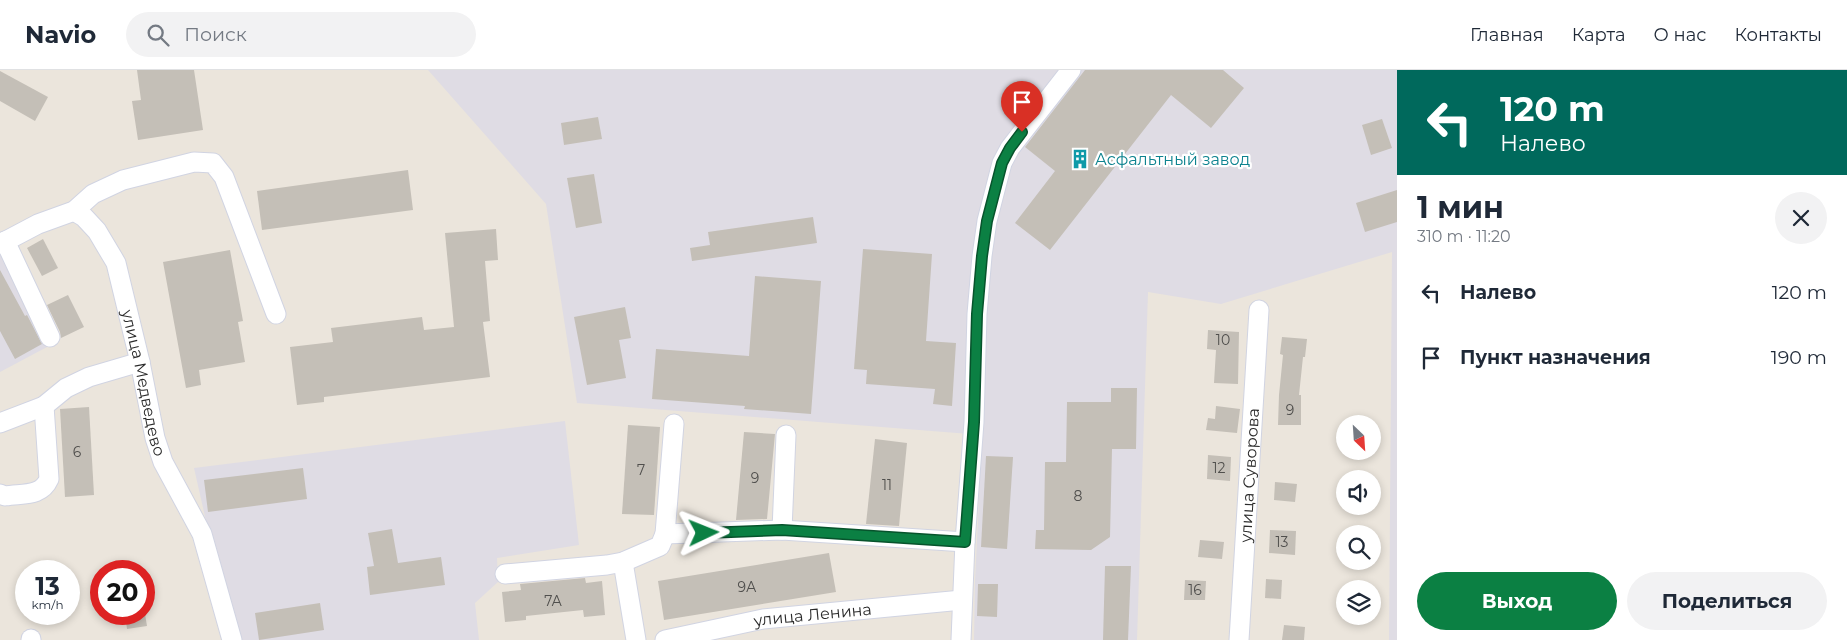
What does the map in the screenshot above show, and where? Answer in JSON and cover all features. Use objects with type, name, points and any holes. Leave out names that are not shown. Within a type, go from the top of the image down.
[{"type":"street","points":[[961,640],[965,542],[974,422],[977,314],[987,221],[1002,163],[1010,148],[1071,70]]},
{"type":"street","points":[[50,337],[3,242],[38,224],[74,211],[93,194],[123,180],[194,162],[213,163],[224,177],[276,314]]},
{"type":"street","name":"улица Медведево","points":[[74,211],[84,217],[97,231],[116,263],[140,362],[155,438],[160,454],[202,534],[232,640]]},
{"type":"street","name":"улица Суворова","points":[[1239,640],[1260,310]]},
{"type":"street","points":[[0,423],[44,406],[66,388],[89,377],[140,362]]},
{"type":"street","points":[[0,494],[5,496],[40,492],[46,486],[49,479],[44,406]]},
{"type":"street","points":[[505,574],[607,565],[623,562],[660,546],[665,534],[674,424]]},
{"type":"street","points":[[782,530],[786,436]]},
{"type":"street","points":[[665,534],[782,530],[965,542]]},
{"type":"street","points":[[623,562],[636,640]]},
{"type":"street","name":"улица Ленина","points":[[665,640],[763,619],[962,600]]},
{"type":"shaded area","points":[[428,70],[1397,70],[1397,640],[1389,640],[1392,252],[1221,304],[1148,292],[1137,640],[974,640],[982,435],[577,403],[546,204]]},
{"type":"shaded area","points":[[0,254],[47,347],[0,372]]},
{"type":"shaded area","points":[[565,421],[579,545],[497,558],[498,582],[475,603],[479,640],[233,640],[194,468]]},
{"type":"building","points":[[137,70],[194,70],[203,130],[138,140],[132,101],[141,100]]},
{"type":"building","name":"Асфальтный завод","points":[[1085,70],[1223,70],[1244,88],[1211,128],[1171,95],[1050,250],[1015,223],[1055,171],[1025,147]]},
{"type":"building","points":[[0,71],[48,97],[35,121],[0,101]]},
{"type":"building","points":[[598,117],[602,139],[564,145],[561,123]]},
{"type":"building","points":[[1382,119],[1392,148],[1371,155],[1362,125]]},
{"type":"building","points":[[408,170],[413,210],[262,230],[257,191]]},
{"type":"building","points":[[594,174],[602,223],[576,228],[567,178]]},
{"type":"building","points":[[1397,190],[1397,222],[1365,232],[1356,203]]},
{"type":"building","points":[[813,217],[817,243],[692,261],[690,248],[710,245],[708,232]]},
{"type":"building","points":[[496,229],[498,260],[485,261],[490,321],[483,322],[490,377],[324,397],[324,402],[297,405],[290,347],[333,342],[331,328],[422,317],[424,330],[454,327],[445,233]]},
{"type":"building","points":[[43,239],[58,268],[42,276],[27,248]]},
{"type":"building","points":[[863,249],[932,254],[926,341],[956,343],[952,406],[933,404],[935,389],[866,384],[867,370],[854,369]]},
{"type":"building","points":[[230,250],[243,321],[238,322],[245,362],[199,370],[201,385],[186,388],[163,262]]},
{"type":"building","points":[[0,270],[42,344],[15,359],[0,331]]},
{"type":"building","points":[[755,276],[821,281],[811,414],[744,409],[745,406],[652,399],[656,349],[749,356]]},
{"type":"building","points":[[68,295],[84,327],[61,338],[47,305]]},
{"type":"building","points":[[625,307],[631,338],[619,340],[626,378],[587,385],[574,317]]},
{"type":"building","points":[[1208,330],[1239,332],[1238,384],[1214,383],[1216,350],[1207,349]]},
{"type":"building","points":[[1282,337],[1307,339],[1299,395],[1301,395],[1301,425],[1278,425],[1283,355],[1280,354]]},
{"type":"building","points":[[1111,388],[1137,388],[1136,449],[1112,449],[1110,537],[1091,550],[1035,549],[1036,530],[1044,530],[1045,462],[1066,462],[1067,402],[1111,402]]},
{"type":"building","points":[[1216,406],[1240,409],[1237,433],[1206,430],[1208,418],[1215,419]]},
{"type":"building","points":[[89,407],[94,495],[65,497],[60,409]]},
{"type":"building","points":[[628,425],[660,427],[654,515],[622,514]]},
{"type":"building","points":[[744,432],[775,434],[767,519],[736,520]]},
{"type":"building","points":[[875,439],[907,443],[899,526],[866,524]]},
{"type":"building","points":[[1208,455],[1231,457],[1230,481],[1207,479]]},
{"type":"building","points":[[986,456],[1013,457],[1007,549],[981,547]]},
{"type":"building","points":[[303,468],[307,499],[208,512],[204,480]]},
{"type":"building","points":[[1275,482],[1297,484],[1295,502],[1274,500]]},
{"type":"building","points":[[392,529],[398,563],[441,557],[445,585],[370,595],[367,567],[374,566],[368,533]]},
{"type":"building","points":[[1270,530],[1296,531],[1295,555],[1269,553]]},
{"type":"building","points":[[1200,540],[1224,542],[1222,559],[1198,557]]},
{"type":"building","points":[[829,553],[836,592],[664,620],[658,581]]},
{"type":"building","points":[[1105,566],[1131,566],[1128,640],[1103,640]]},
{"type":"building","points":[[585,578],[586,583],[602,581],[605,615],[584,617],[583,610],[526,616],[526,620],[505,622],[502,592],[521,590],[520,584]]},
{"type":"building","points":[[1266,579],[1282,580],[1281,599],[1265,598]]},
{"type":"building","points":[[1185,580],[1206,581],[1205,600],[1184,600]]},
{"type":"building","points":[[978,584],[998,584],[997,617],[977,616]]},
{"type":"building","points":[[320,603],[324,630],[259,640],[255,613]]},
{"type":"building","points":[[126,625],[147,625],[147,626],[127,629]]},
{"type":"building","points":[[1284,625],[1305,627],[1304,640],[1282,640]]},
{"type":"place","name":"Асфальтный завод","points":[[1080,159]]},
{"type":"route","points":[[704,533],[782,530],[965,542],[974,422],[977,314],[982,256],[987,221],[1002,163],[1022,132]]}]
